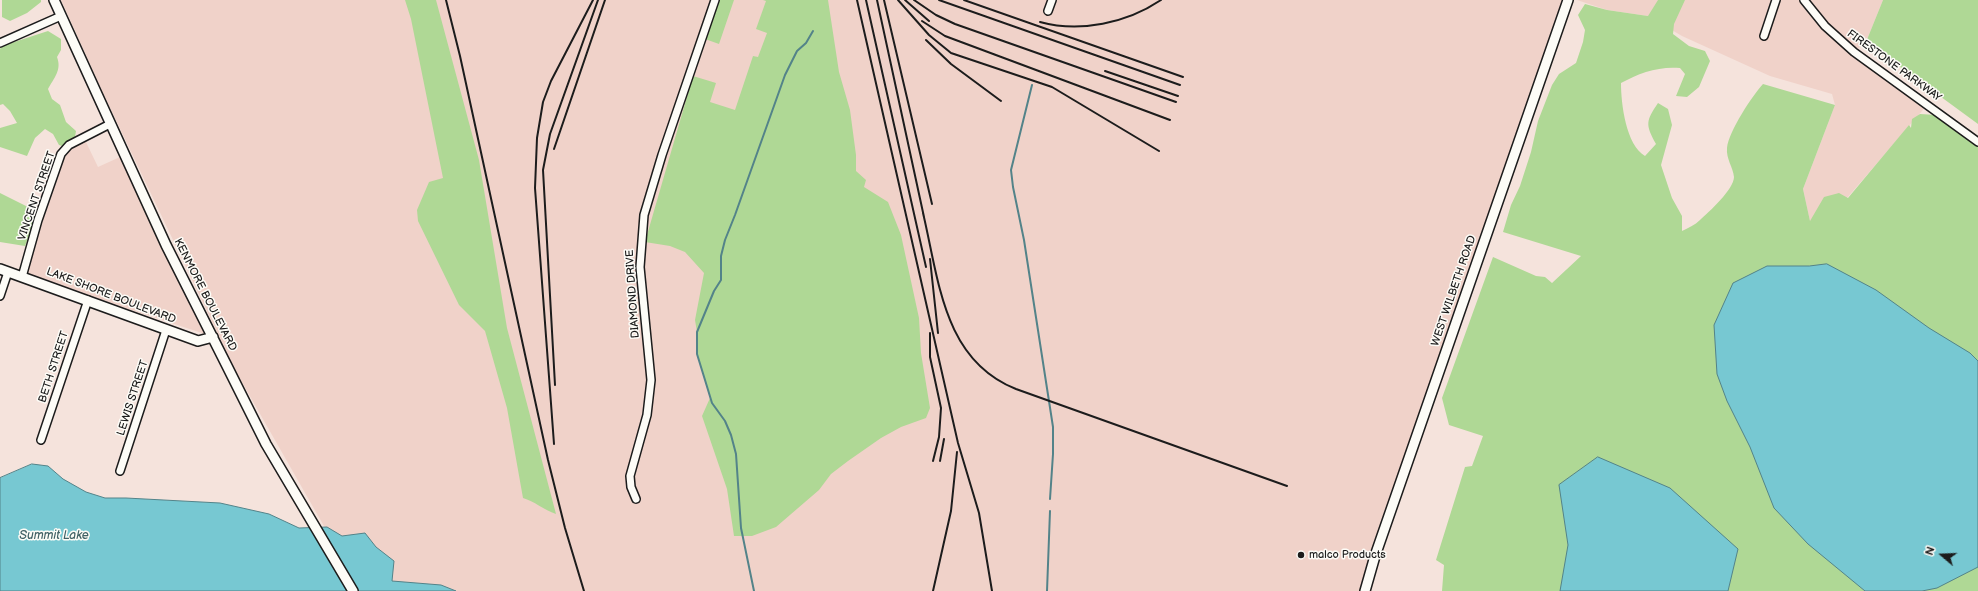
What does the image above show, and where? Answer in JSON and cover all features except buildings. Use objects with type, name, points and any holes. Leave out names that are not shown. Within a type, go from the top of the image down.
[{"type":"main road","name":"KENMORE BOULEVARD","points":[[54,0],[166,245],[266,444],[353,591]]},
{"type":"main road","name":"WEST WILBETH ROAD","points":[[1365,591],[1375,556],[1568,0]]},
{"type":"main road","name":"LAKE SHORE BOULEVARD","points":[[4,270],[198,341],[213,337]]},
{"type":"street","name":"DIAMOND DRIVE","points":[[636,499],[631,487],[630,476],[647,415],[651,380],[640,267],[644,216],[662,155],[715,0]]},
{"type":"street","points":[[1048,11],[1052,0]]},
{"type":"street","points":[[1764,36],[1776,0]]},
{"type":"street","name":"FIRESTONE PARKWAY","points":[[1804,0],[1828,29],[1854,52],[1978,142]]},
{"type":"street","points":[[0,44],[61,16]]},
{"type":"street","name":"VINCENT STREET","points":[[22,276],[38,220],[62,154],[69,145],[110,124]]},
{"type":"street","points":[[0,296],[4,270]]},
{"type":"street","name":"BETH STREET","points":[[41,440],[88,300]]},
{"type":"street","name":"LEWIS STREET","points":[[120,471],[166,330]]},
{"type":"shaded area","points":[[61,0],[1567,0],[1365,591],[361,591],[235,370],[103,93]]},
{"type":"shaded area","points":[[1577,0],[1883,0],[1866,42],[1854,52],[1928,104],[1847,198],[1810,221],[1803,189],[1835,105],[1832,94],[1770,76],[1682,36],[1648,16],[1607,10]]},
{"type":"shaded area","points":[[85,140],[98,167],[120,157],[208,335],[25,275],[40,221],[65,153]]},
{"type":"green space","points":[[2,0],[41,0],[41,2],[27,13],[10,21],[2,17]]},
{"type":"green space","points":[[405,0],[436,0],[479,160],[507,328],[556,514],[523,498],[507,408],[485,331],[459,305],[418,221],[417,210],[429,182],[443,178],[411,19]]},
{"type":"green space","points":[[719,0],[734,0],[719,44],[705,39]]},
{"type":"green space","points":[[763,0],[828,0],[839,72],[850,110],[856,155],[856,171],[866,180],[864,187],[888,202],[901,235],[919,318],[921,353],[930,408],[926,418],[901,427],[881,438],[831,474],[819,490],[776,527],[752,536],[734,536],[727,489],[702,416],[710,398],[697,354],[697,332],[695,320],[704,273],[685,252],[670,246],[645,242],[693,76],[716,83],[710,102],[735,110],[753,56],[758,57],[767,33],[756,29],[766,1]]},
{"type":"green space","points":[[1658,0],[1685,0],[1674,24],[1673,34],[1689,46],[1705,51],[1710,61],[1699,87],[1687,97],[1676,96],[1685,74],[1680,68],[1664,68],[1642,73],[1621,83],[1622,102],[1629,134],[1633,143],[1645,156],[1656,144],[1650,132],[1648,123],[1651,114],[1658,103],[1668,109],[1672,125],[1661,165],[1672,198],[1682,216],[1682,231],[1698,222],[1730,188],[1734,177],[1727,152],[1729,141],[1736,123],[1763,84],[1835,105],[1803,189],[1810,221],[1824,197],[1839,193],[1848,198],[1909,125],[1911,128],[1912,119],[1920,114],[1936,115],[1978,146],[1978,591],[1442,591],[1444,565],[1436,560],[1465,467],[1472,466],[1483,436],[1449,425],[1442,398],[1493,257],[1536,276],[1545,277],[1552,283],[1581,256],[1503,232],[1511,205],[1520,186],[1531,152],[1538,121],[1552,85],[1559,74],[1576,63],[1583,42],[1585,30],[1578,15],[1585,4],[1607,10],[1648,16]]},
{"type":"green space","points":[[1883,0],[1978,0],[1978,124],[1866,42]]},
{"type":"green space","points":[[48,31],[61,39],[61,50],[57,57],[59,66],[58,70],[48,89],[52,99],[60,105],[66,122],[76,131],[75,137],[62,146],[59,145],[53,134],[45,129],[35,138],[27,156],[0,147],[0,128],[17,123],[10,111],[3,104],[0,105],[0,49],[2,46]]},
{"type":"green space","points":[[0,193],[26,206],[34,213],[33,225],[25,246],[0,242]]},
{"type":"water","points":[[1827,264],[1876,290],[1929,328],[1970,353],[1978,361],[1978,567],[1937,588],[1922,591],[1865,591],[1808,544],[1774,508],[1750,447],[1727,401],[1717,374],[1714,325],[1733,283],[1767,266],[1809,266]]},
{"type":"water","points":[[1598,457],[1670,488],[1738,549],[1728,591],[1560,591],[1568,545],[1559,485]]},
{"type":"water","name":"Summit Lake","points":[[32,464],[48,466],[63,479],[86,492],[105,498],[220,503],[269,514],[299,528],[327,527],[342,536],[365,533],[376,547],[394,561],[392,581],[441,585],[456,591],[0,591],[0,478]]},
{"type":"waterway","points":[[754,591],[741,528],[736,454],[731,435],[725,421],[712,403],[697,354],[697,332],[714,291],[721,280],[721,256],[725,240],[785,75],[797,51],[806,43],[813,31]]},
{"type":"waterway","points":[[1032,85],[1011,170],[1024,240],[1053,427],[1050,499]]},
{"type":"waterway","points":[[1047,591],[1050,511]]},
{"type":"railway","points":[[446,0],[460,56],[548,460],[565,528],[584,591]]},
{"type":"railway","points":[[554,444],[535,188],[537,138],[543,102],[551,81],[593,0]]},
{"type":"railway","points":[[555,385],[543,170],[550,134],[598,0]]},
{"type":"railway","points":[[554,149],[605,0]]},
{"type":"railway","points":[[857,0],[958,443],[979,513],[992,591]]},
{"type":"railway","points":[[866,0],[926,267]]},
{"type":"railway","points":[[877,0],[924,217]]},
{"type":"railway","points":[[884,0],[932,204]]},
{"type":"railway","points":[[898,0],[929,35],[951,53],[1052,87],[1159,151]]},
{"type":"railway","points":[[905,0],[929,21]]},
{"type":"railway","points":[[914,0],[936,15],[955,24],[1176,102]]},
{"type":"railway","points":[[939,0],[1180,85]]},
{"type":"railway","points":[[964,0],[1183,77]]},
{"type":"railway","points":[[1040,22],[1071,26],[1103,24],[1133,15],[1161,0]]},
{"type":"railway","points":[[922,21],[945,36],[1170,120]]},
{"type":"railway","points":[[926,40],[951,64],[1001,101]]},
{"type":"railway","points":[[1105,71],[1178,96]]},
{"type":"railway","points":[[923,213],[940,290],[948,315],[959,338],[973,359],[992,376],[1016,389],[1287,486]]},
{"type":"railway","points":[[930,259],[938,333]]},
{"type":"railway","points":[[930,333],[930,357],[941,408],[939,437],[933,461]]},
{"type":"railway","points":[[940,461],[944,439]]},
{"type":"railway","points":[[933,591],[951,511],[957,452]]},
{"type":"place","name":"malco Products","points":[[1301,555]]}]
